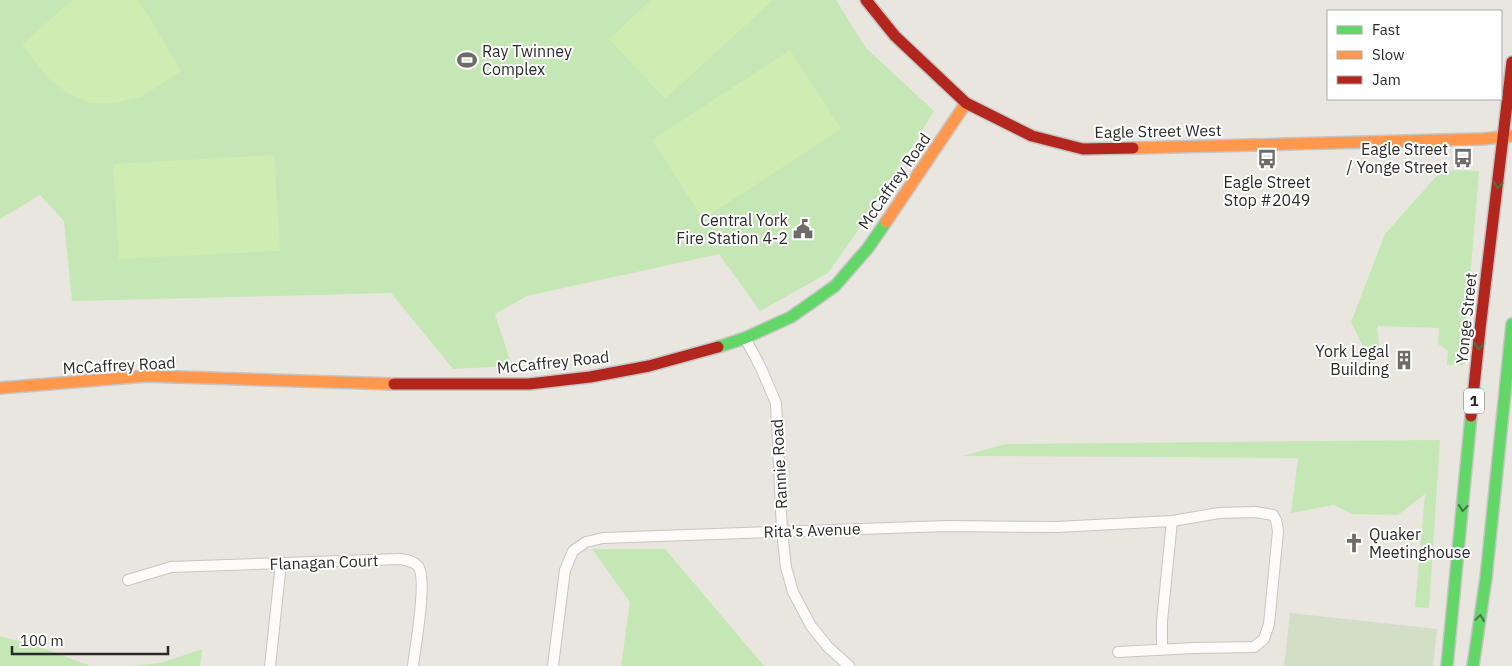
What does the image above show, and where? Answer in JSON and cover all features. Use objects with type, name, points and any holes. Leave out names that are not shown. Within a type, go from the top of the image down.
[{"type":"main road","name":"Eagle Street West","points":[[866,0],[895,36],[966,103],[1032,136],[1083,148],[1316,144],[1482,139],[1508,136]]},
{"type":"main road","name":"Yonge Street","points":[[1447,666],[1480,329],[1508,136],[1512,62]]},
{"type":"main road","name":"McCaffrey Road","points":[[0,388],[146,376],[405,384],[529,384],[590,377],[649,366],[702,353],[745,338],[791,317],[835,286],[868,248],[966,103]]},
{"type":"main road","name":"1","points":[[1473,666],[1486,570],[1512,324]]},
{"type":"street","name":"Rannie Road","points":[[745,338],[761,368],[776,403],[782,532],[786,567],[793,592],[811,626],[828,647],[848,666]]},
{"type":"street","name":"Rita's Avenue","points":[[552,666],[565,570],[574,551],[586,542],[603,538],[946,526],[1056,527],[1172,520],[1219,513],[1255,512],[1273,515],[1276,520],[1277,538],[1269,624],[1264,639],[1254,647],[1162,649]]},
{"type":"street","points":[[1118,652],[1162,649],[1162,621],[1172,520]]},
{"type":"street","name":"Flanagan Court","points":[[128,580],[171,567],[410,560],[418,566],[422,574],[413,666]]},
{"type":"street","points":[[270,666],[281,563]]},
{"type":"green space","points":[[0,0],[836,0],[866,48],[934,111],[883,195],[828,273],[760,311],[719,254],[527,296],[495,314],[512,366],[453,369],[391,293],[72,301],[64,221],[40,195],[0,219]]},
{"type":"green space","points":[[72,0],[138,0],[181,71],[143,96],[115,103],[90,103],[69,94],[49,79],[22,45]]},
{"type":"green space","points":[[651,0],[773,0],[665,99],[609,39]]},
{"type":"green space","points":[[790,50],[841,129],[703,219],[652,140]]},
{"type":"green space","points":[[274,155],[280,251],[119,259],[113,164]]},
{"type":"green space","points":[[1442,170],[1479,171],[1463,365],[1447,365],[1448,351],[1438,344],[1439,328],[1377,326],[1380,355],[1368,357],[1351,322],[1385,234]]},
{"type":"green space","points":[[1440,440],[1429,608],[1415,607],[1425,494],[1398,515],[1352,514],[1334,505],[1291,513],[1298,458],[963,456],[1005,444]]},
{"type":"green space","points":[[592,549],[665,549],[764,666],[621,666],[630,602]]},
{"type":"green space","points":[[1290,613],[1437,629],[1433,666],[1284,666]]},
{"type":"green space","points":[[0,636],[45,649],[91,666],[0,666]]},
{"type":"green space","points":[[202,649],[200,666],[130,666],[161,663]]},
{"type":"traffic: fast","points":[[718,347],[745,338],[791,317],[835,286],[868,248],[886,222]]},
{"type":"traffic: fast","points":[[1473,666],[1486,578],[1512,324]]},
{"type":"traffic: fast","points":[[1447,666],[1471,416]]},
{"type":"traffic: slow","points":[[886,222],[966,103]]},
{"type":"traffic: slow","points":[[1133,148],[1482,139],[1512,136]]},
{"type":"traffic: slow","points":[[0,388],[146,376],[394,384]]},
{"type":"traffic: jam","points":[[866,0],[895,36],[966,103],[1032,136],[1083,149],[1133,148]]},
{"type":"traffic: jam","points":[[1471,416],[1512,62]]},
{"type":"traffic: jam","points":[[394,384],[529,384],[590,377],[649,366],[718,347]]},
{"type":"place","name":"Ray Twinney Complex","points":[[467,60]]},
{"type":"place","name":"Eagle Street / Yonge Street","points":[[1463,158]]},
{"type":"place","name":"Eagle Street Stop #2049","points":[[1267,159]]},
{"type":"place","name":"Central York Fire Station 4-2","points":[[803,229]]},
{"type":"place","name":"York Legal Building","points":[[1404,360]]},
{"type":"place","name":"Quaker Meetinghouse","points":[[1354,543]]}]
